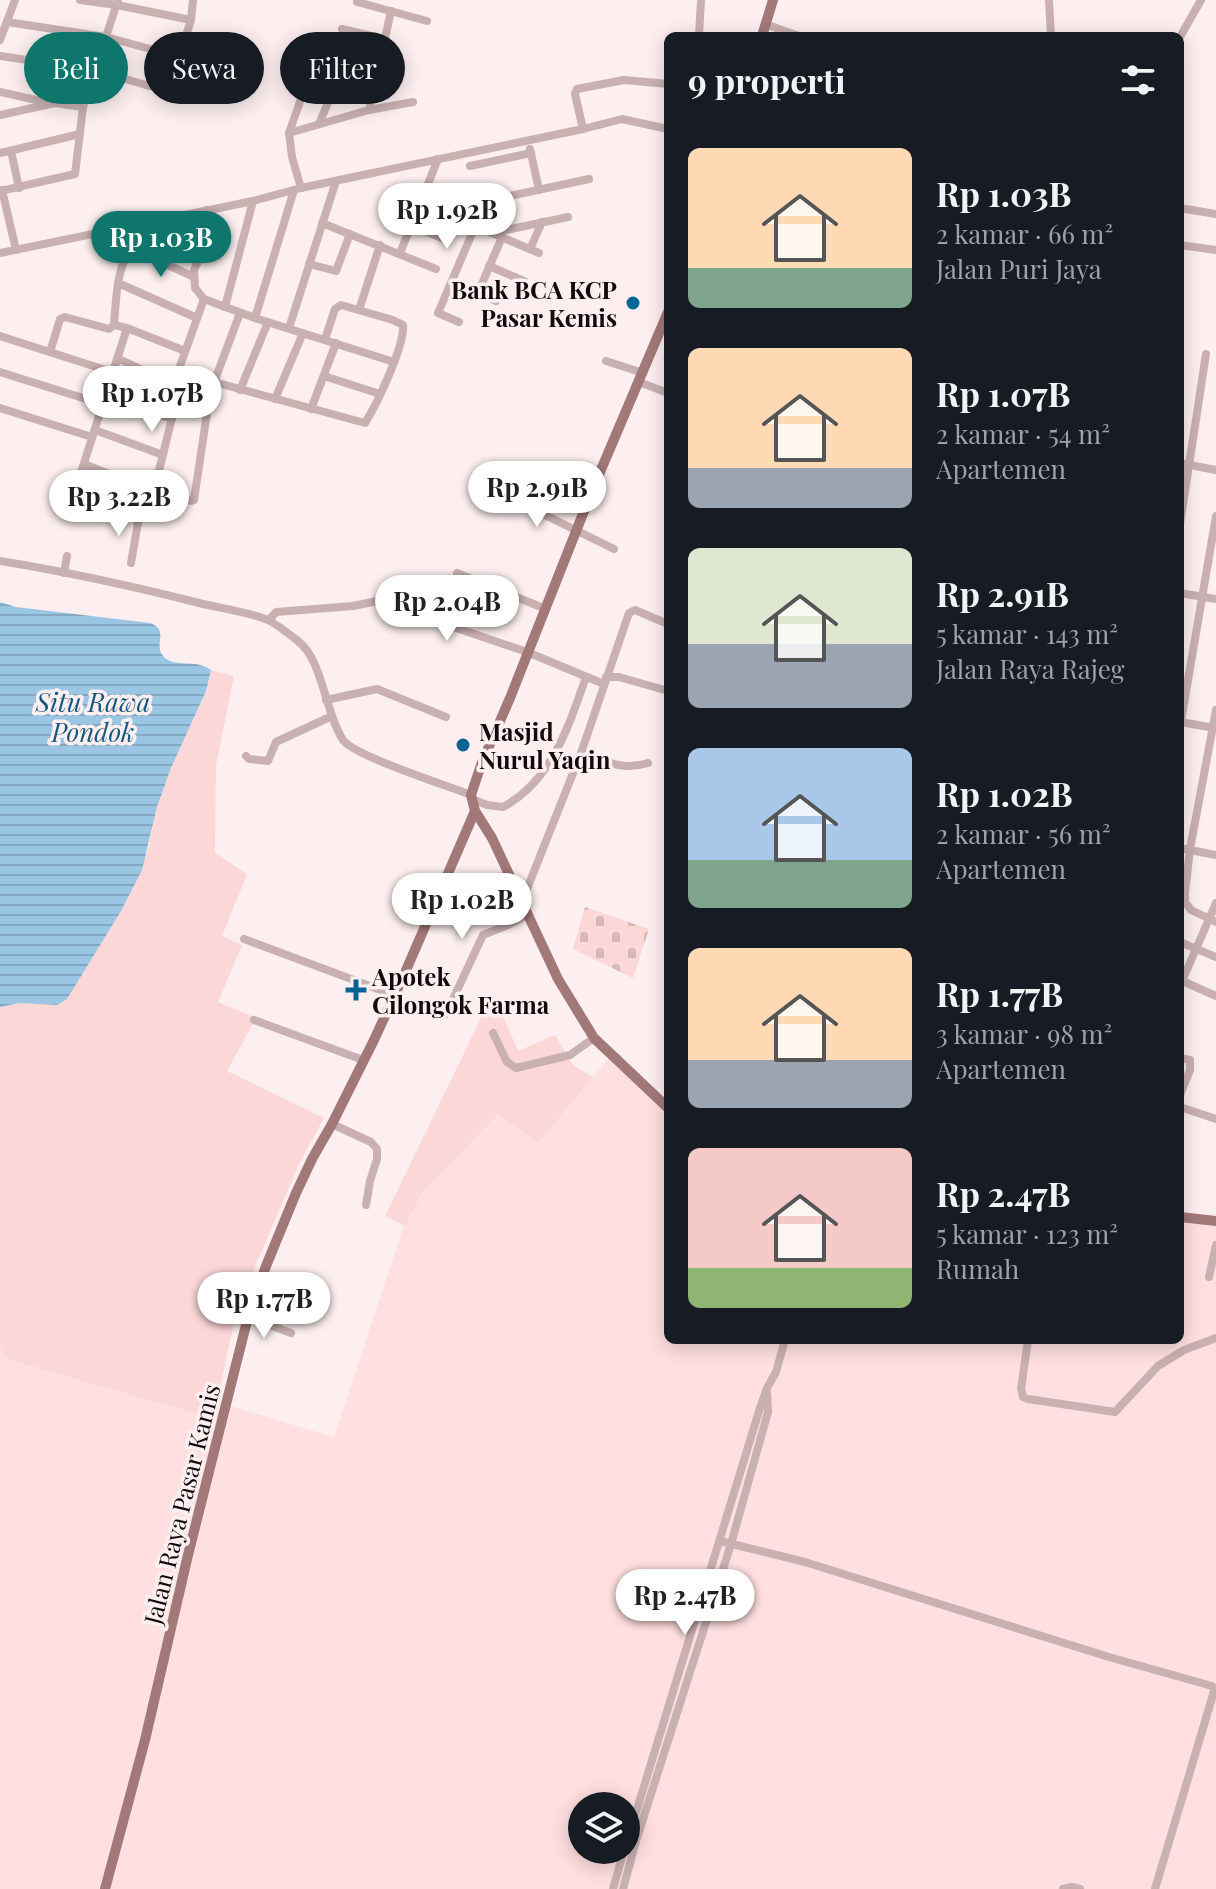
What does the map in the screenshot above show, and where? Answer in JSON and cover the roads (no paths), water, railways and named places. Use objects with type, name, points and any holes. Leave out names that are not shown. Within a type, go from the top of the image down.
[{"type":"main road","points":[[763,32],[773,0]]},
{"type":"main road","name":"Jalan Raya Pasar Kamis","points":[[105,1889],[152,1715],[188,1555],[248,1317],[266,1266],[312,1159],[394,995],[473,802],[481,765],[664,321]]},
{"type":"main road","points":[[473,802],[558,979],[594,1038],[664,1103]]},
{"type":"main road","points":[[1184,1217],[1216,1221]]},
{"type":"street","points":[[80,0],[117,2],[191,20]]},
{"type":"street","points":[[187,32],[193,0]]},
{"type":"street","points":[[699,32],[701,0]]},
{"type":"street","points":[[1049,0],[1051,32]]},
{"type":"street","points":[[1183,32],[1201,0]]},
{"type":"street","points":[[108,32],[117,2]]},
{"type":"street","points":[[357,2],[427,21]]},
{"type":"street","points":[[0,7],[14,4]]},
{"type":"street","points":[[0,40],[14,4]]},
{"type":"street","points":[[386,32],[391,11]]},
{"type":"street","points":[[7,22],[73,32]]},
{"type":"street","points":[[765,24],[788,32]]},
{"type":"street","points":[[342,29],[355,32]]},
{"type":"street","points":[[0,56],[24,60]]},
{"type":"street","points":[[583,129],[575,94],[577,89],[616,80],[664,84]]},
{"type":"street","points":[[0,92],[24,97]]},
{"type":"street","points":[[289,133],[369,110],[413,102]]},
{"type":"street","points":[[0,115],[46,104]]},
{"type":"street","points":[[58,104],[83,107]]},
{"type":"street","points":[[15,245],[1,190],[75,174],[84,104]]},
{"type":"street","points":[[255,318],[298,186],[289,133],[299,104]]},
{"type":"street","points":[[319,124],[327,104]]},
{"type":"street","points":[[369,110],[370,104]]},
{"type":"street","points":[[0,253],[15,245],[253,201],[298,186],[336,181],[622,119],[664,128]]},
{"type":"street","points":[[0,153],[80,134]]},
{"type":"street","points":[[529,140],[539,190]]},
{"type":"street","points":[[11,151],[19,188]]},
{"type":"street","points":[[470,166],[531,153]]},
{"type":"street","points":[[400,253],[438,159]]},
{"type":"street","points":[[459,322],[438,313],[486,201],[589,179]]},
{"type":"street","points":[[289,328],[336,181]]},
{"type":"street","points":[[425,193],[457,208]]},
{"type":"street","points":[[225,307],[253,201]]},
{"type":"street","points":[[1184,209],[1216,214]]},
{"type":"street","points":[[207,210],[208,240],[195,266],[194,277],[195,288],[204,299],[394,362]]},
{"type":"street","points":[[492,233],[568,217]]},
{"type":"street","points":[[475,226],[535,251],[542,222]]},
{"type":"street","points":[[322,223],[436,269]]},
{"type":"street","points":[[412,226],[447,240]]},
{"type":"street","points":[[309,264],[336,271],[350,234]]},
{"type":"street","points":[[496,301],[478,293],[502,237]]},
{"type":"street","points":[[359,310],[380,245]]},
{"type":"street","points":[[1184,246],[1216,250]]},
{"type":"street","points":[[50,352],[63,317],[109,329],[114,325],[118,283],[131,249],[194,277]]},
{"type":"street","points":[[489,266],[524,281]]},
{"type":"street","points":[[118,283],[197,318]]},
{"type":"street","points":[[449,287],[470,296]]},
{"type":"street","points":[[154,491],[185,351],[204,299]]},
{"type":"street","points":[[214,382],[364,423],[394,362],[403,325],[345,306],[336,308],[325,339]]},
{"type":"street","points":[[84,464],[123,481],[194,500],[210,393],[240,313]]},
{"type":"street","points":[[240,390],[268,322]]},
{"type":"street","points":[[114,325],[185,351]]},
{"type":"street","points":[[127,328],[78,482],[81,489],[137,511],[139,517],[131,563]]},
{"type":"street","points":[[275,399],[303,333]]},
{"type":"street","points":[[0,336],[112,372]]},
{"type":"street","points":[[311,409],[336,343]]},
{"type":"street","points":[[1184,488],[1206,354]]},
{"type":"street","points":[[117,358],[177,384],[210,393]]},
{"type":"street","points":[[606,361],[637,371],[664,390]]},
{"type":"street","points":[[0,372],[172,419]]},
{"type":"street","points":[[324,376],[380,394]]},
{"type":"street","points":[[0,408],[163,455]]},
{"type":"street","points":[[1184,463],[1216,470]]},
{"type":"street","points":[[474,480],[614,549]]},
{"type":"street","points":[[1184,701],[1216,516]]},
{"type":"street","points":[[64,573],[67,556]]},
{"type":"street","points":[[0,561],[172,596],[269,620],[303,645],[314,664],[343,740],[355,750],[473,802],[487,805],[503,807],[521,795],[548,763],[563,740],[586,677]]},
{"type":"street","points":[[457,573],[546,609]]},
{"type":"street","points":[[1184,594],[1216,599]]},
{"type":"street","points":[[269,620],[276,612],[377,601],[527,652],[586,677],[605,680],[619,677],[664,690]]},
{"type":"street","points":[[521,898],[555,823],[629,612],[635,610],[664,622]]},
{"type":"street","points":[[326,700],[377,689],[446,717]]},
{"type":"street","points":[[1212,920],[1191,910],[1185,902],[1190,849],[1216,710]]},
{"type":"street","points":[[246,756],[268,761],[276,742],[332,716]]},
{"type":"street","points":[[1184,724],[1214,728]]},
{"type":"street","points":[[581,753],[620,767],[648,763]]},
{"type":"street","points":[[1184,848],[1216,855]]},
{"type":"street","points":[[1184,973],[1212,920],[1216,903]]},
{"type":"street","points":[[446,1014],[483,935],[527,915]]},
{"type":"street","points":[[244,939],[394,995]]},
{"type":"street","points":[[1184,944],[1216,957]]},
{"type":"street","points":[[1184,981],[1216,996]]},
{"type":"street","points":[[254,1020],[363,1060]]},
{"type":"street","points":[[493,1033],[507,1062],[516,1068],[570,1055],[594,1038]]},
{"type":"street","points":[[1184,1059],[1190,1060],[1190,1070],[1184,1085]]},
{"type":"street","points":[[1184,1108],[1216,1119]]},
{"type":"street","points":[[332,1124],[371,1142],[377,1149],[366,1205]]},
{"type":"street","points":[[1209,1277],[1216,1245]]},
{"type":"street","points":[[248,1317],[291,1333]]},
{"type":"street","points":[[1027,1344],[1021,1389],[1023,1397],[1115,1412],[1158,1366],[1184,1350],[1216,1338]]},
{"type":"street","points":[[640,1806],[767,1388],[776,1372],[784,1344]]},
{"type":"street","points":[[640,1814],[686,1686],[731,1544],[768,1412],[767,1388]]},
{"type":"street","points":[[720,1541],[805,1562],[1213,1688],[1155,1889]]},
{"type":"street","points":[[676,1682],[686,1686]]},
{"type":"street","points":[[613,1889],[622,1864]]},
{"type":"street","points":[[623,1889],[626,1864]]},
{"type":"street","points":[[1063,1889],[1080,1889]]},
{"type":"water","name":"Situ Rawa Pondok","points":[[0,602],[16,607],[150,623],[159,629],[160,651],[168,660],[205,666],[211,670],[206,691],[157,807],[142,870],[121,911],[67,999],[57,1005],[19,1003],[0,1007]]},
{"type":"place","name":"Bank BCA KCP Pasar Kemis","points":[[633,303]]},
{"type":"place","name":"Masjid Nurul Yaqin","points":[[463,745]]},
{"type":"place","name":"Apotek Cilongok Farma","points":[[356,990]]}]
